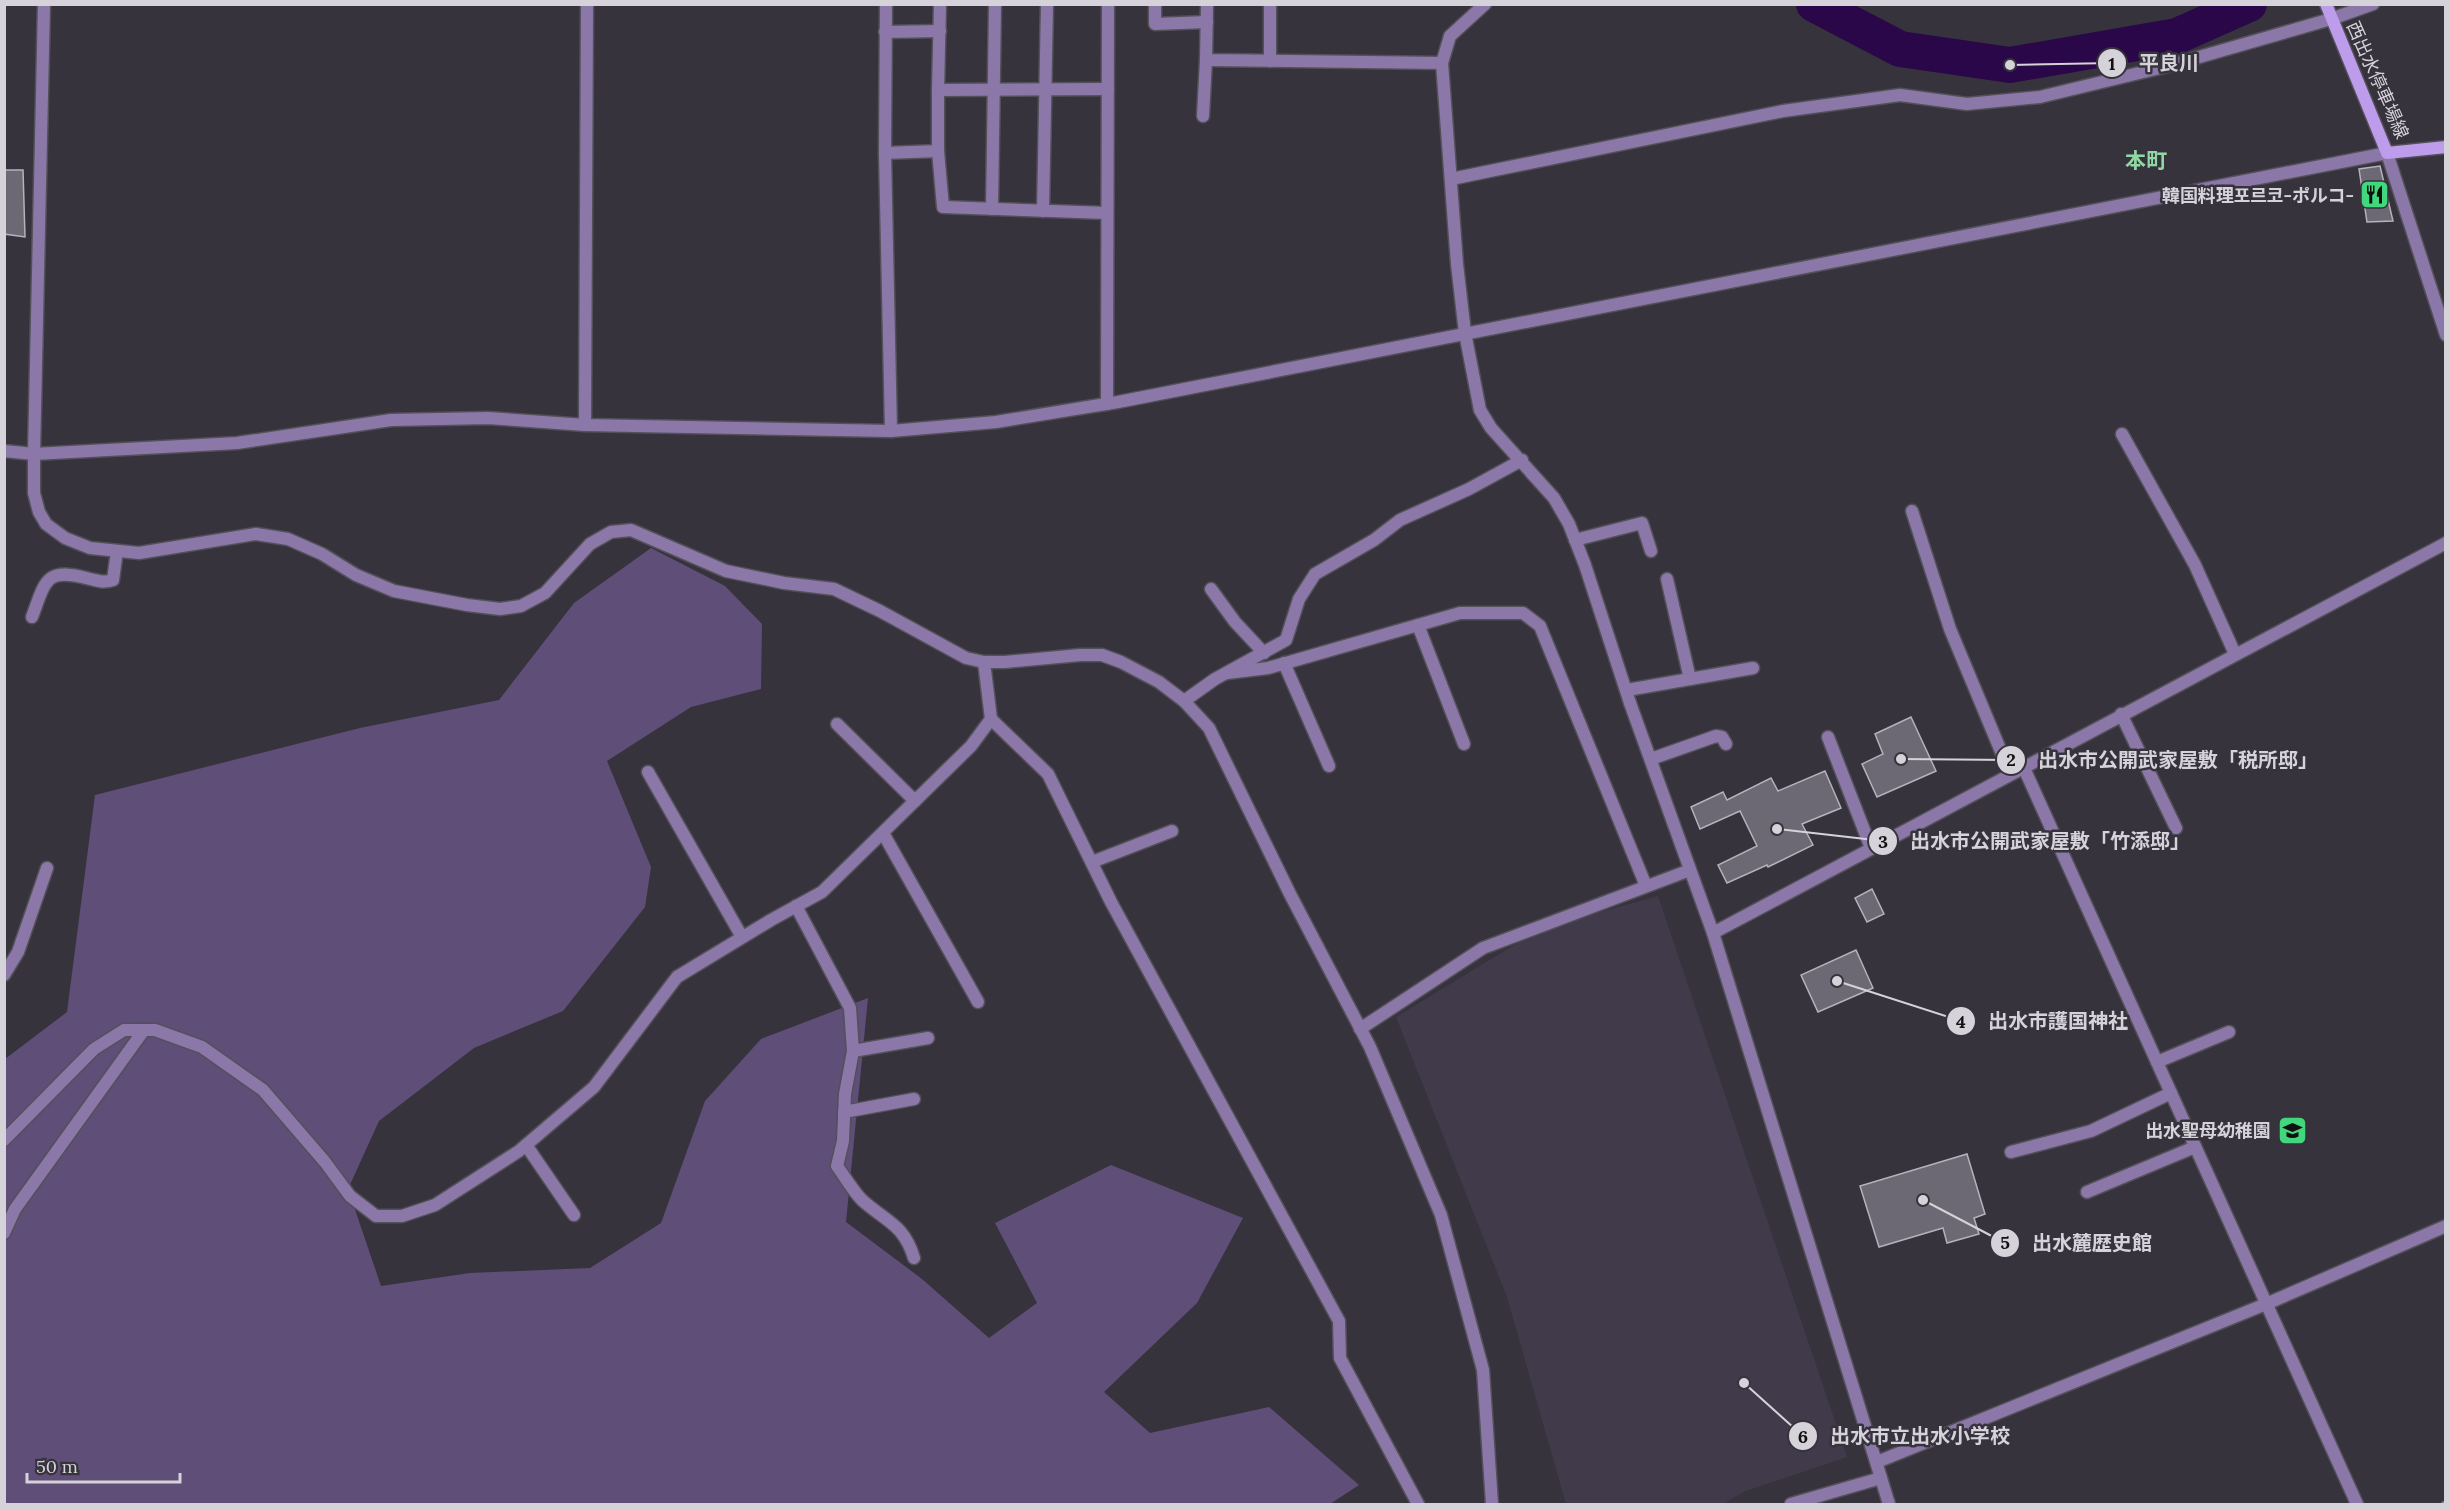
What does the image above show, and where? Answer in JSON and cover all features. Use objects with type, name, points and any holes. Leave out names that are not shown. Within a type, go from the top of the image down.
[{"type":"main road","name":"西出水停車場線","points":[[2326,4],[2387,153],[2445,147]]},
{"type":"street","points":[[44,4],[34,493],[39,512],[46,524],[65,538],[90,548],[139,553],[256,534],[288,539],[322,554],[356,575],[394,591],[500,609],[521,606],[545,593],[590,544],[611,532],[631,530],[726,571],[784,583],[834,589],[880,611],[966,658],[984,662],[1102,655],[1121,662],[1159,682],[1184,701],[1209,728],[1360,1029],[1441,1215],[1484,1370],[1492,1504]]},
{"type":"street","points":[[585,425],[587,4]]},
{"type":"street","points":[[885,4],[885,153],[891,431]]},
{"type":"street","points":[[940,4],[938,151],[943,207],[1107,213]]},
{"type":"street","points":[[992,209],[995,4]]},
{"type":"street","points":[[1043,211],[1047,4]]},
{"type":"street","points":[[1107,404],[1108,4]]},
{"type":"street","points":[[1155,4],[1155,24],[1207,22]]},
{"type":"street","points":[[1203,116],[1208,4]]},
{"type":"street","points":[[1270,4],[1270,61]]},
{"type":"street","points":[[1485,4],[1450,36],[1442,63],[1457,264],[1465,333],[1480,410],[1491,428],[1554,498],[1575,540],[1713,933],[1890,1504]]},
{"type":"street","points":[[1451,179],[1784,111],[1900,95],[1967,104],[2040,97],[2168,66],[2331,20],[2373,4]]},
{"type":"street","points":[[885,32],[940,32]]},
{"type":"street","points":[[1206,60],[1442,63]]},
{"type":"street","points":[[938,90],[1108,89]]},
{"type":"street","points":[[885,153],[938,151]]},
{"type":"street","points":[[4,451],[34,454],[237,443],[391,420],[488,418],[585,425],[891,431],[996,422],[1107,404],[2387,153],[2445,336]]},
{"type":"street","points":[[2122,434],[2195,565],[2235,654]]},
{"type":"street","points":[[1184,701],[1227,673],[1286,640],[1299,599],[1315,574],[1374,540],[1400,520],[1469,489],[1522,460]]},
{"type":"street","points":[[1912,511],[1950,629],[2010,773]]},
{"type":"street","points":[[1575,540],[1642,523],[1651,551]]},
{"type":"street","points":[[1713,933],[2445,543]]},
{"type":"street","points":[[32,617],[44,584],[56,574],[69,573],[105,583],[113,580],[117,551]]},
{"type":"street","points":[[1667,579],[1690,679]]},
{"type":"street","points":[[1211,589],[1235,622],[1264,653]]},
{"type":"street","points":[[1227,673],[1268,668],[1460,613],[1523,613],[1540,626],[1646,886]]},
{"type":"street","points":[[1418,626],[1464,744]]},
{"type":"street","points":[[984,662],[991,719],[1048,774],[1092,862],[1339,1321],[1340,1358],[1418,1504]]},
{"type":"street","points":[[1284,663],[1329,766]]},
{"type":"street","points":[[1628,696],[1690,679],[1753,668]]},
{"type":"street","points":[[2121,714],[2176,828]]},
{"type":"street","points":[[4,1140],[94,1049],[124,1030],[155,1030],[202,1047],[262,1090],[325,1162],[350,1196],[376,1216],[402,1216],[435,1205],[526,1145],[594,1087],[677,976],[822,892],[971,746],[991,719]]},
{"type":"street","points":[[837,724],[915,801]]},
{"type":"street","points":[[1651,759],[1716,736],[1722,737],[1726,744]]},
{"type":"street","points":[[1828,737],[1871,848]]},
{"type":"street","points":[[2023,766],[2357,1504]]},
{"type":"street","points":[[648,772],[742,937]]},
{"type":"street","points":[[1092,862],[1172,831]]},
{"type":"street","points":[[883,833],[978,1002]]},
{"type":"street","points":[[4,975],[18,952],[47,868]]},
{"type":"street","points":[[1360,1029],[1483,948],[1690,870]]},
{"type":"street","points":[[796,906],[850,1008],[853,1050],[845,1094],[843,1141],[837,1166],[862,1200],[891,1220],[909,1242],[914,1258]]},
{"type":"street","points":[[4,1233],[15,1209],[144,1030]]},
{"type":"street","points":[[2157,1062],[2229,1032]]},
{"type":"street","points":[[853,1050],[928,1038]]},
{"type":"street","points":[[2011,1152],[2091,1131],[2171,1093]]},
{"type":"street","points":[[844,1112],[914,1099]]},
{"type":"street","points":[[526,1145],[574,1215]]},
{"type":"street","points":[[2087,1192],[2195,1147]]},
{"type":"street","points":[[1876,1462],[2266,1304],[2445,1226]]},
{"type":"street","points":[[1791,1504],[1881,1478]]},
{"type":"shaded area","points":[[651,548],[725,586],[762,624],[761,689],[691,707],[607,761],[651,867],[645,907],[563,1011],[474,1048],[379,1121],[348,1189],[381,1286],[470,1273],[590,1268],[661,1223],[705,1101],[761,1039],[868,998],[846,1222],[922,1279],[989,1338],[1037,1303],[995,1223],[1111,1165],[1243,1218],[1197,1303],[1104,1392],[1150,1433],[1269,1407],[1359,1485],[1330,1504],[5,1504],[5,1059],[67,1012],[95,795],[360,728],[499,700],[574,603]]},
{"type":"shaded area","points":[[1658,896],[1847,1457],[1743,1492],[1723,1504],[1566,1504],[1507,1297],[1396,1017],[1542,928]]},
{"type":"building","name":"韓国料理포르코-ポルコ-","points":[[2380,166],[2393,221],[2367,222],[2359,169]]},
{"type":"building","points":[[4,170],[23,170],[25,237],[4,234]]},
{"type":"building","points":[[1911,717],[1936,771],[1877,797],[1862,764],[1883,754],[1875,734]]},
{"type":"building","points":[[1825,771],[1841,808],[1802,824],[1813,845],[1768,867],[1767,865],[1727,883],[1718,865],[1757,846],[1740,811],[1700,829],[1691,807],[1723,792],[1727,800],[1771,778],[1778,791]]},
{"type":"building","points":[[1872,889],[1884,914],[1867,922],[1855,898]]},
{"type":"building","points":[[1856,950],[1873,988],[1818,1012],[1801,975]]},
{"type":"building","points":[[1967,1154],[1985,1214],[1974,1218],[1979,1234],[1947,1243],[1943,1228],[1879,1247],[1860,1186]]},
{"type":"waterway","points":[[1814,4],[1900,49],[2010,65],[2177,36],[2249,4]]},
{"type":"place","name":"平良川","points":[[2010,65]]},
{"type":"place","name":"韓国料理포르코-ポルコ-","points":[[2375,195]]},
{"type":"place","name":"出水市公開武家屋敷「税所邸」","points":[[1901,759]]},
{"type":"place","name":"出水市公開武家屋敷「竹添邸」","points":[[1777,829]]},
{"type":"place","name":"出水市護国神社","points":[[1837,981]]},
{"type":"place","name":"出水聖母幼稚園","points":[[2292,1130]]},
{"type":"place","name":"出水麓歴史館","points":[[1923,1200]]},
{"type":"place","name":"出水市立出水小学校","points":[[1744,1383]]},
{"type":"district","name":"本町","points":[[2146,160]]}]
